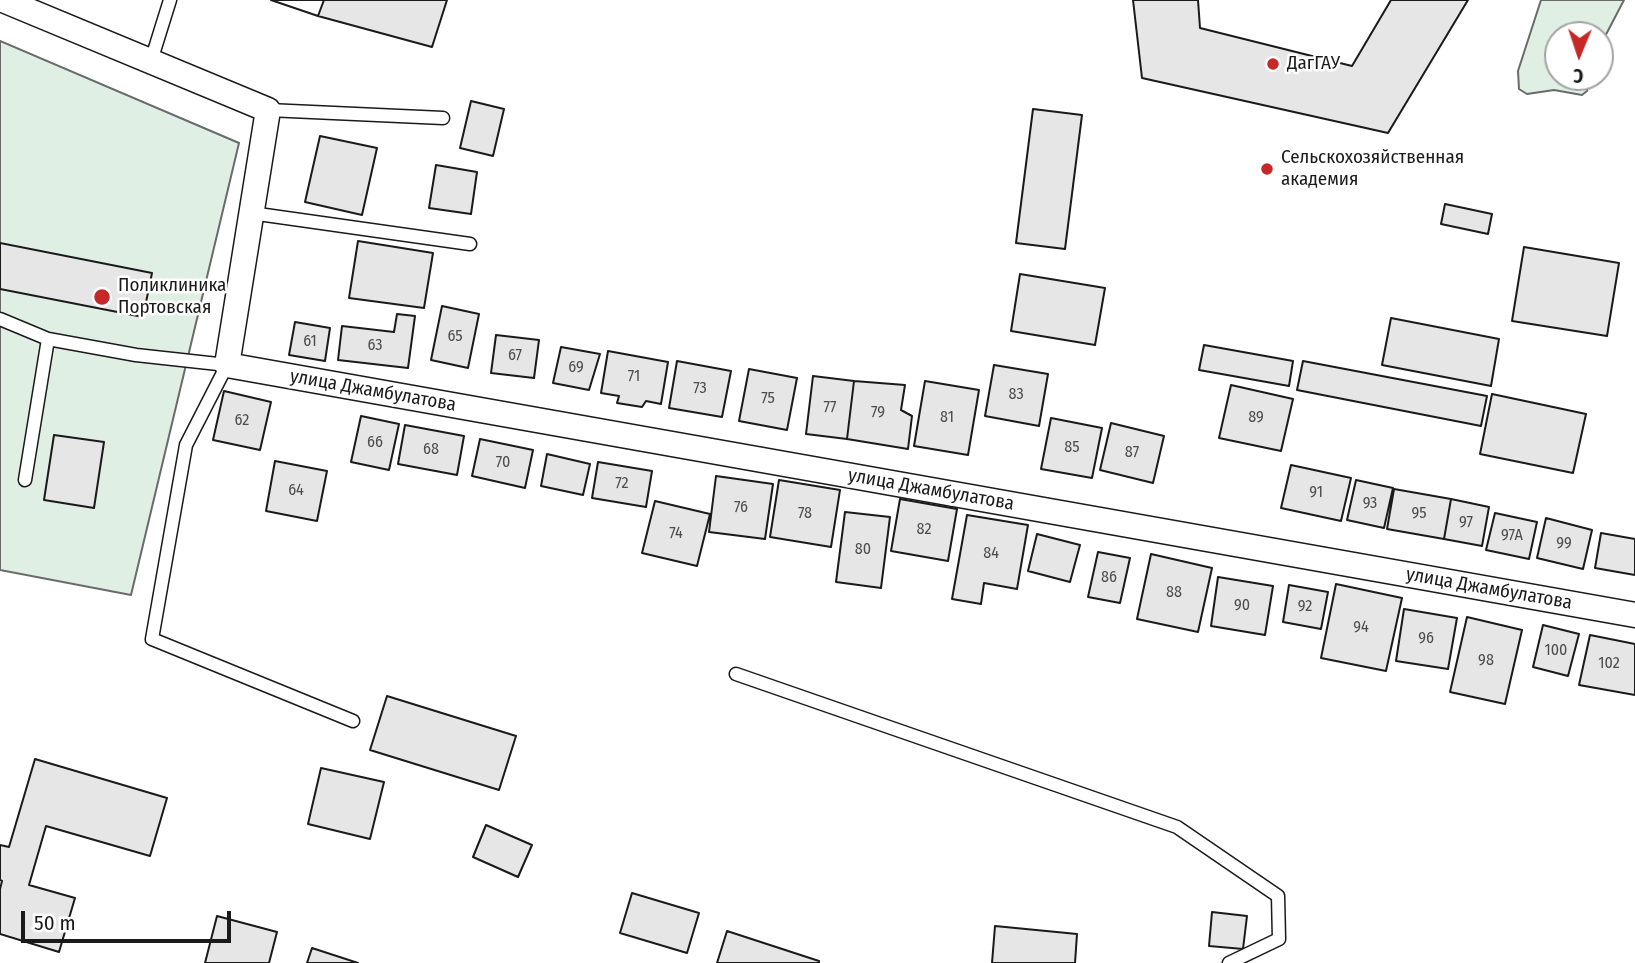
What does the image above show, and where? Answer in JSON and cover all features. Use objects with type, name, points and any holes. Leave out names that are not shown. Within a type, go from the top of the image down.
[{"type":"street","points":[[3,0],[268,110],[227,365]]},
{"type":"street","name":"улица Джамбулатова","points":[[227,365],[1635,615]]},
{"type":"lane","points":[[151,61],[170,0]]},
{"type":"lane","points":[[268,110],[443,118]]},
{"type":"lane","points":[[251,213],[470,244]]},
{"type":"lane","points":[[0,319],[48,339],[136,355],[227,365],[186,445],[152,639],[353,720]]},
{"type":"lane","points":[[25,480],[48,339]]},
{"type":"lane","points":[[736,674],[1177,827],[1278,896],[1279,939],[1228,963]]},
{"type":"green space","points":[[1541,0],[1624,0],[1613,21],[1544,21],[1544,91],[1547,91],[1527,94],[1519,89],[1518,71]]},
{"type":"green space","points":[[0,41],[239,143],[131,595],[0,570]]},
{"type":"green space","points":[[1560,91],[1587,91],[1582,95]]},
{"type":"building","points":[[271,0],[447,0],[432,47],[318,16]]},
{"type":"building","points":[[271,0],[324,0],[318,16]]},
{"type":"building","points":[[1133,0],[1198,0],[1200,28],[1352,66],[1391,0],[1468,0],[1388,133],[1142,78]]},
{"type":"building","points":[[471,101],[504,109],[493,156],[460,148]]},
{"type":"building","points":[[1033,109],[1082,115],[1065,249],[1016,243]]},
{"type":"building","points":[[320,136],[377,148],[362,215],[305,202]]},
{"type":"building","points":[[436,165],[477,172],[471,214],[429,208]]},
{"type":"building","points":[[1445,204],[1492,214],[1488,234],[1441,224]]},
{"type":"building","points":[[358,241],[433,253],[424,308],[349,298]]},
{"type":"building","points":[[0,243],[152,273],[143,317],[0,289]]},
{"type":"building","points":[[1524,247],[1619,263],[1607,336],[1512,321]]},
{"type":"building","points":[[1020,274],[1105,288],[1095,345],[1011,331]]},
{"type":"building","points":[[442,306],[479,314],[468,368],[431,360]]},
{"type":"building","points":[[397,314],[415,316],[408,368],[338,360],[342,326],[394,332]]},
{"type":"building","points":[[1391,318],[1499,339],[1491,386],[1382,365]]},
{"type":"building","points":[[295,322],[330,328],[325,361],[289,355]]},
{"type":"building","points":[[496,335],[539,340],[534,378],[491,373]]},
{"type":"building","points":[[1204,345],[1293,361],[1289,386],[1199,370]]},
{"type":"building","points":[[561,347],[600,354],[589,390],[553,383]]},
{"type":"building","points":[[608,351],[668,362],[661,404],[646,401],[642,407],[617,403],[619,396],[601,393]]},
{"type":"building","points":[[677,361],[731,371],[722,417],[669,408]]},
{"type":"building","points":[[1303,361],[1487,396],[1481,426],[1297,390]]},
{"type":"building","points":[[994,365],[1048,374],[1039,426],[985,416]]},
{"type":"building","points":[[749,369],[797,378],[787,430],[739,421]]},
{"type":"building","points":[[813,376],[854,381],[847,439],[806,434]]},
{"type":"building","points":[[854,381],[905,385],[901,410],[912,416],[908,449],[847,439]]},
{"type":"building","points":[[925,381],[979,390],[968,455],[914,446]]},
{"type":"building","points":[[1231,385],[1293,399],[1281,451],[1219,438]]},
{"type":"building","points":[[224,391],[271,402],[260,450],[213,440]]},
{"type":"building","points":[[1492,394],[1586,414],[1573,473],[1480,454]]},
{"type":"building","points":[[361,416],[399,424],[389,470],[351,462]]},
{"type":"building","points":[[1051,418],[1102,428],[1092,478],[1041,469]]},
{"type":"building","points":[[1111,423],[1164,436],[1153,483],[1100,470]]},
{"type":"building","points":[[405,425],[464,436],[457,475],[398,464]]},
{"type":"building","points":[[54,435],[104,442],[94,508],[44,500]]},
{"type":"building","points":[[480,439],[533,450],[525,488],[472,476]]},
{"type":"building","points":[[547,454],[590,464],[583,495],[541,486]]},
{"type":"building","points":[[275,461],[327,471],[317,521],[266,511]]},
{"type":"building","points":[[598,462],[652,471],[646,507],[592,498]]},
{"type":"building","points":[[1291,465],[1351,478],[1341,521],[1281,508]]},
{"type":"building","points":[[716,476],[773,484],[765,539],[709,532]]},
{"type":"building","points":[[779,480],[840,490],[831,547],[770,537]]},
{"type":"building","points":[[1356,480],[1393,488],[1384,528],[1347,520]]},
{"type":"building","points":[[1394,489],[1451,499],[1444,539],[1387,529]]},
{"type":"building","points":[[900,499],[957,509],[948,561],[891,551]]},
{"type":"building","points":[[1451,499],[1489,507],[1482,546],[1444,539]]},
{"type":"building","points":[[655,501],[710,514],[697,566],[642,553]]},
{"type":"building","points":[[845,512],[890,517],[881,588],[836,582]]},
{"type":"building","points":[[1495,513],[1537,522],[1529,559],[1486,550]]},
{"type":"building","points":[[967,515],[1028,525],[1017,589],[984,583],[981,604],[952,599]]},
{"type":"building","points":[[1546,518],[1592,530],[1583,569],[1537,558]]},
{"type":"building","points":[[1601,533],[1635,539],[1635,575],[1595,568]]},
{"type":"building","points":[[1037,534],[1080,545],[1070,582],[1028,571]]},
{"type":"building","points":[[1098,552],[1130,558],[1120,603],[1088,597]]},
{"type":"building","points":[[1151,554],[1212,568],[1198,632],[1137,619]]},
{"type":"building","points":[[1218,577],[1273,586],[1265,635],[1211,626]]},
{"type":"building","points":[[1336,584],[1402,598],[1386,671],[1321,658]]},
{"type":"building","points":[[1289,585],[1328,592],[1321,629],[1283,622]]},
{"type":"building","points":[[1404,609],[1457,618],[1448,669],[1396,661]]},
{"type":"building","points":[[1467,617],[1522,630],[1505,704],[1450,692]]},
{"type":"building","points":[[1543,625],[1579,634],[1568,676],[1533,667]]},
{"type":"building","points":[[1590,635],[1635,644],[1635,695],[1579,685]]},
{"type":"building","points":[[387,696],[516,736],[499,790],[370,750]]},
{"type":"building","points":[[35,759],[167,798],[150,856],[46,826],[29,885],[75,898],[59,952],[0,934],[0,845],[9,847]]},
{"type":"building","points":[[321,768],[384,782],[370,839],[308,824]]},
{"type":"building","points":[[486,825],[532,845],[518,877],[473,857]]},
{"type":"building","points":[[632,893],[699,913],[687,953],[620,933]]},
{"type":"building","points":[[1212,912],[1247,916],[1243,949],[1209,946]]},
{"type":"building","points":[[217,916],[277,932],[269,963],[205,963]]},
{"type":"building","points":[[995,926],[1077,934],[1075,963],[992,963]]},
{"type":"building","points":[[727,931],[819,961],[819,963],[717,963]]},
{"type":"building","points":[[312,948],[358,963],[307,963]]},
{"type":"place","name":"ДагГАУ","points":[[1273,64]]},
{"type":"place","name":"Сельскохозяйственная академия","points":[[1267,169]]},
{"type":"place","name":"Поликлиника Портовская","points":[[102,297]]}]
